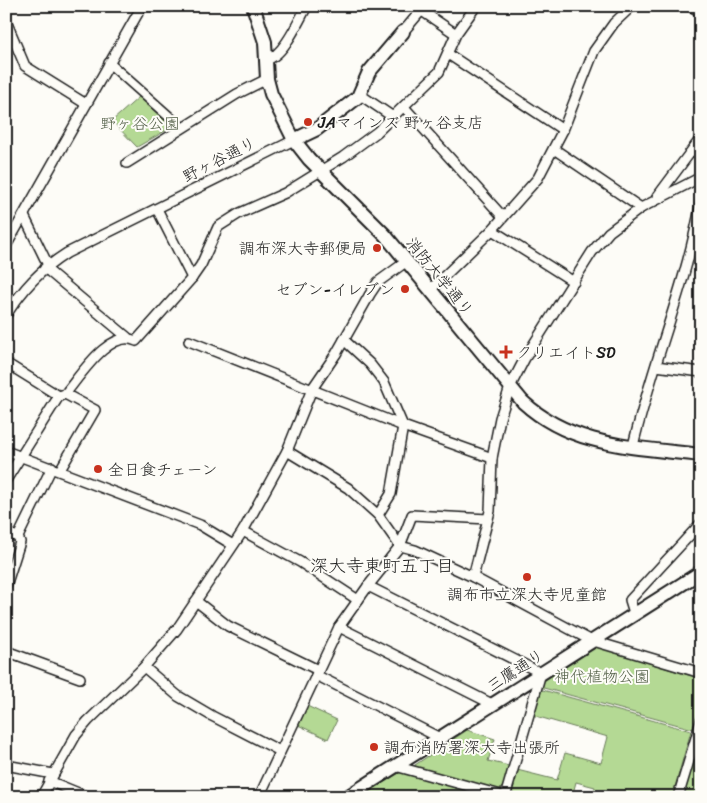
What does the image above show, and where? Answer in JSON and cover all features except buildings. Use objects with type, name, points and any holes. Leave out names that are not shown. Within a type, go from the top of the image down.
[{"type":"street","points":[[6,246],[142,6]]},
{"type":"street","name":"消防大学通り","points":[[253,6],[262,28],[270,58],[267,78],[274,100],[294,140],[320,170],[385,235],[510,387],[531,409],[561,429],[585,438],[701,455]]},
{"type":"street","points":[[270,58],[280,52],[307,6]]},
{"type":"street","points":[[24,216],[46,267],[127,337],[136,341],[192,278],[201,265],[218,227],[240,213],[285,193],[343,157],[393,117],[439,72],[456,34],[476,6]]},
{"type":"street","points":[[430,290],[492,230],[538,178],[563,130],[594,50],[614,23],[632,6]]},
{"type":"street","points":[[690,6],[701,12]]},
{"type":"street","points":[[423,9],[456,34]]},
{"type":"street","name":"野ヶ谷通り","points":[[6,315],[24,288],[46,267],[317,128],[340,112],[359,94],[369,72],[423,9]]},
{"type":"street","points":[[6,21],[25,66],[86,104]]},
{"type":"street","points":[[448,54],[563,130]]},
{"type":"street","points":[[109,64],[182,128]]},
{"type":"street","points":[[127,162],[267,78]]},
{"type":"street","points":[[359,94],[393,117]]},
{"type":"street","points":[[404,107],[503,218]]},
{"type":"street","points":[[655,200],[701,138]]},
{"type":"street","points":[[554,149],[641,208]]},
{"type":"street","points":[[473,577],[488,519],[492,458],[500,418],[510,387],[525,358],[592,252],[609,232],[641,208],[701,177]]},
{"type":"street","points":[[633,446],[643,406],[686,266],[701,202]]},
{"type":"street","points":[[157,209],[192,278]]},
{"type":"street","points":[[492,230],[574,282]]},
{"type":"street","points":[[41,797],[84,726],[144,668],[177,630],[243,531],[287,451],[312,389],[344,340],[378,282],[407,261]]},
{"type":"street","points":[[6,480],[62,395],[95,356],[116,340],[127,337]]},
{"type":"street","points":[[344,340],[370,364],[384,382],[403,426],[391,494],[378,515]]},
{"type":"street","points":[[189,341],[403,426],[492,458]]},
{"type":"street","points":[[6,363],[62,395],[95,410],[56,468],[18,537],[20,542],[6,586]]},
{"type":"street","points":[[656,366],[701,372]]},
{"type":"street","points":[[6,450],[200,525],[233,545]]},
{"type":"street","points":[[287,451],[348,488],[378,515],[400,546],[415,550],[473,577],[590,640],[701,673]]},
{"type":"street","points":[[258,797],[338,627],[400,546],[412,515],[488,519]]},
{"type":"street","points":[[634,613],[630,600],[701,522]]},
{"type":"street","points":[[243,531],[300,562],[358,600]]},
{"type":"street","points":[[6,533],[18,537]]},
{"type":"street","name":"三鷹通り","points":[[347,797],[590,640],[701,572]]},
{"type":"street","points":[[368,586],[541,673],[506,796],[394,766]]},
{"type":"street","points":[[196,601],[228,626],[438,737]]},
{"type":"street","points":[[338,627],[492,704]]},
{"type":"street","points":[[6,651],[80,678]]},
{"type":"street","points":[[144,668],[178,696],[280,751]]},
{"type":"street","points":[[678,797],[701,721]]},
{"type":"street","points":[[6,765],[51,778],[88,797]]},
{"type":"green space","name":"野ヶ谷公園","points":[[139,97],[172,127],[137,147],[112,121]]},
{"type":"green space","name":"神代植物公園","points":[[595,646],[701,679],[701,702],[693,729],[540,687],[543,680]]},
{"type":"green space","name":"神代植物公園","points":[[539,689],[691,731],[672,797],[593,797],[595,787],[576,782],[572,797],[526,797],[513,793],[511,789],[517,770],[557,780],[565,753],[601,763],[608,737],[532,715]]},
{"type":"green space","points":[[307,706],[337,720],[328,739],[298,725]]},
{"type":"green space","points":[[467,730],[495,739],[488,761],[509,766],[503,786],[499,790],[414,768],[415,765]]},
{"type":"green space","points":[[693,759],[701,761],[701,797],[682,797]]},
{"type":"green space","points":[[401,772],[481,793],[493,797],[359,797]]},
{"type":"place","name":"JAマインズ 野ヶ谷支店","points":[[308,122]]},
{"type":"place","name":"調布深大寺郵便局","points":[[377,248]]},
{"type":"place","name":"セブン-イレブン","points":[[405,289]]},
{"type":"place","name":"クリエイトSD","points":[[506,352]]},
{"type":"place","name":"全日食チェーン","points":[[98,469]]},
{"type":"place","name":"調布市立深大寺児童館","points":[[527,577]]},
{"type":"place","name":"調布消防署深大寺出張所","points":[[374,747]]},
{"type":"district","name":"深大寺東町五丁目","points":[[382,566]]}]
